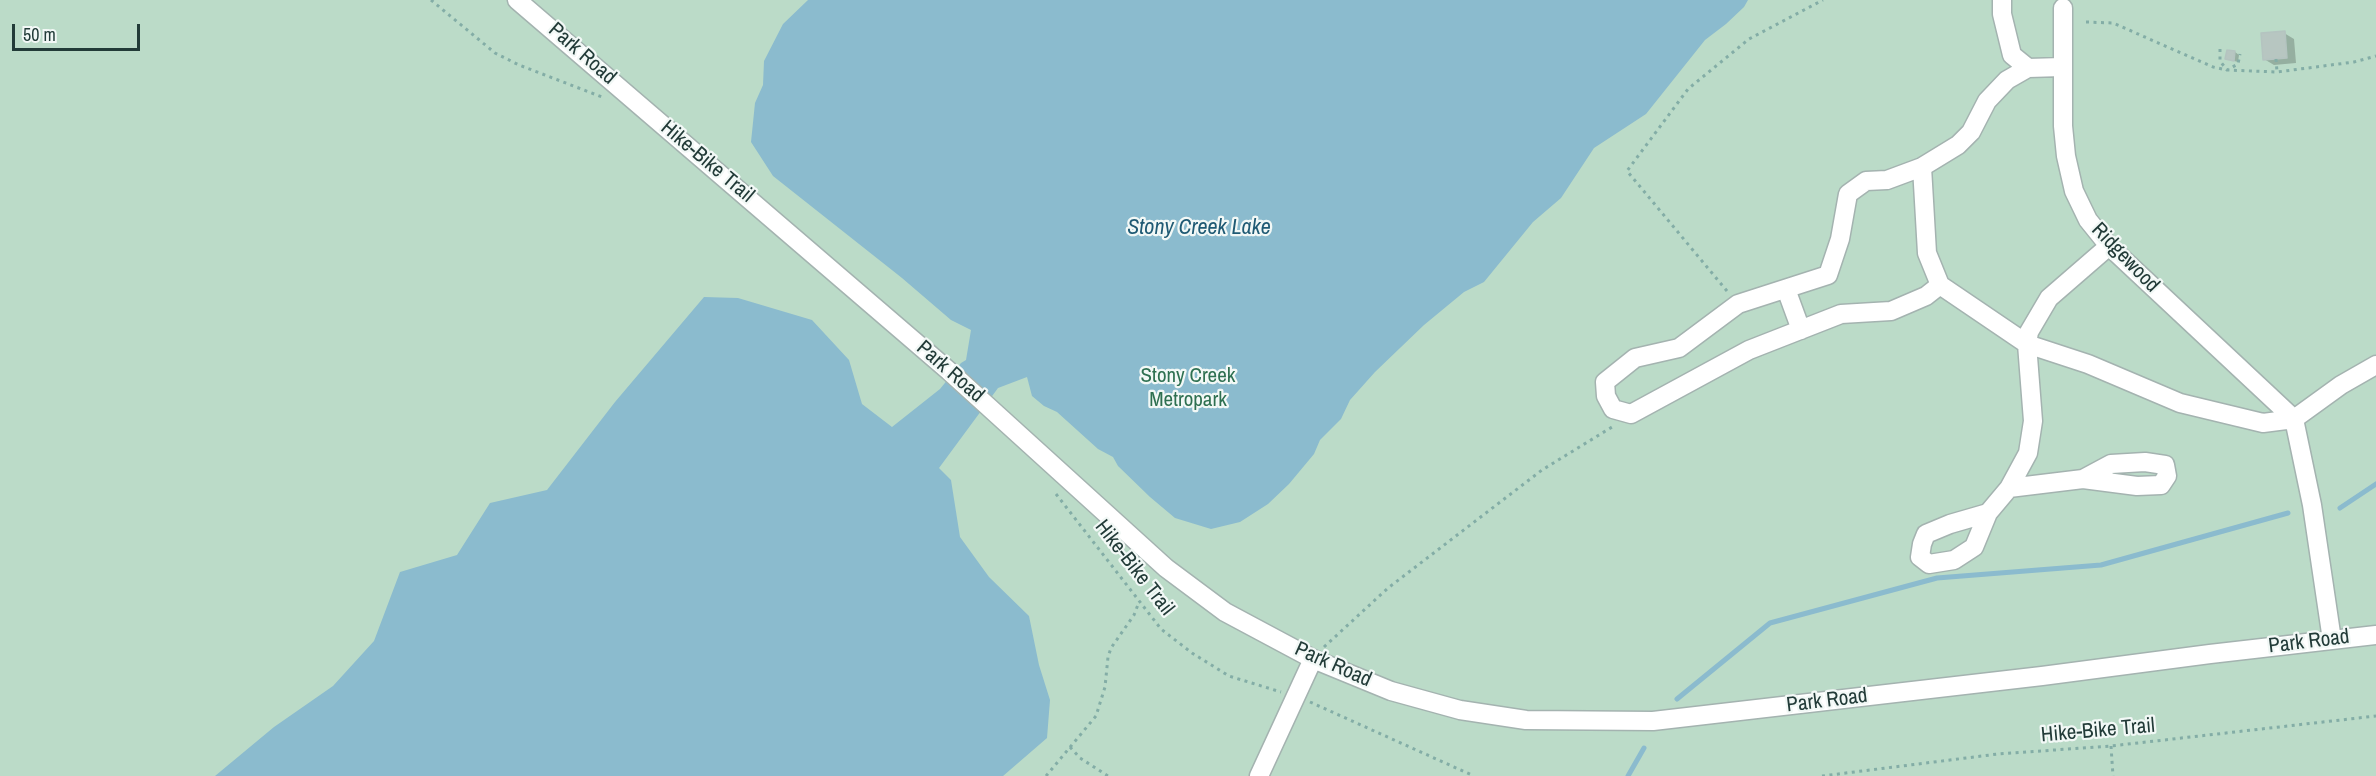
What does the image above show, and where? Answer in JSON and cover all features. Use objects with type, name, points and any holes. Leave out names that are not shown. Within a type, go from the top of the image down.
[{"type":"street","name":"Park Road","points":[[517,0],[949,371],[1166,568],[1225,612],[1313,659],[1391,691],[1460,710],[1526,720],[1653,721],[2376,635]]},
{"type":"street","points":[[2002,0],[2002,14],[2012,55],[2007,80]]},
{"type":"street","name":"Ridgewood","points":[[2062,3],[2066,156],[2074,191],[2088,220],[2109,246],[2294,419]]},
{"type":"street","points":[[2012,55],[2028,68]]},
{"type":"street","points":[[1940,285],[1926,296],[1891,311],[1841,314],[1749,350],[1631,414],[1613,409],[1606,396],[1605,382],[1635,358],[1679,348],[1738,304],[1828,275],[1840,239],[1848,194],[1866,181],[1887,180],[1922,167],[1958,145],[1971,132],[1987,101],[2007,80],[2028,68],[2062,67]]},
{"type":"street","points":[[1922,167],[1927,254],[1940,285],[2027,344],[2088,364],[2180,403],[2264,423],[2294,419],[2376,365]]},
{"type":"street","points":[[1988,513],[2010,488],[2028,453],[2033,421],[2027,344],[2029,332],[2049,298],[2109,246]]},
{"type":"street","points":[[1786,289],[1801,330]]},
{"type":"street","points":[[2294,419],[2312,505],[2332,640]]},
{"type":"street","points":[[2010,488],[2083,479]]},
{"type":"street","points":[[1259,776],[1313,659]]},
{"type":"path","points":[[430,0],[495,53],[519,65],[605,99]]},
{"type":"path","points":[[1738,304],[1627,171],[1688,88],[1749,39],[1823,0]]},
{"type":"path","points":[[2086,22],[2113,23],[2213,67],[2227,70],[2277,72],[2354,62],[2376,56]]},
{"type":"path","points":[[2220,50],[2220,61],[2227,70]]},
{"type":"path","points":[[2227,70],[2238,64],[2240,54]]},
{"type":"path","points":[[2276,59],[2277,72]]},
{"type":"path","points":[[1313,659],[1336,634],[1388,588],[1542,470],[1597,438],[1631,414]]},
{"type":"path","name":"Hike-Bike Trail","points":[[1054,491],[1161,629],[1192,653],[1228,676],[1288,695]]},
{"type":"path","points":[[1046,776],[1096,716],[1105,687],[1111,648],[1134,615],[1139,602]]},
{"type":"path","points":[[1304,700],[1474,776]]},
{"type":"path","name":"Hike-Bike Trail","points":[[1822,776],[1998,754],[2110,746],[2376,716]]},
{"type":"path","points":[[2110,746],[2112,776]]},
{"type":"path","points":[[1070,747],[1080,758],[1108,776]]},
{"type":"green space","name":"Stony Creek Metropark","points":[[0,0],[2376,0],[2376,776],[0,776]]},
{"type":"water","name":"Stony Creek Lake","points":[[808,0],[1748,0],[1726,24],[1705,40],[1646,114],[1594,148],[1561,198],[1533,222],[1484,282],[1464,292],[1424,325],[1375,372],[1350,400],[1341,419],[1320,440],[1314,454],[1289,484],[1268,504],[1240,522],[1211,529],[1175,518],[1118,466],[1113,457],[1098,449],[1057,412],[1044,406],[1032,396],[1027,377],[998,388],[939,468],[951,480],[960,537],[989,577],[1029,616],[1039,665],[1050,700],[1047,738],[1003,776],[215,776],[274,727],[333,686],[374,641],[400,572],[457,555],[490,503],[547,490],[615,402],[704,297],[738,298],[812,320],[849,360],[862,404],[892,427],[940,389],[966,360],[971,330],[951,320],[902,278],[773,176],[751,142],[755,103],[763,85],[764,61],[783,24]]},
{"type":"building","points":[[2285,31],[2287,58],[2263,60],[2261,33]]},
{"type":"building","points":[[2227,50],[2235,51],[2234,61],[2225,59]]},
{"type":"waterway","points":[[2340,508],[2376,484]]},
{"type":"waterway","points":[[1677,699],[1770,623],[1937,578],[2101,565],[2288,513]]},
{"type":"waterway","points":[[1628,776],[1644,748]]}]
